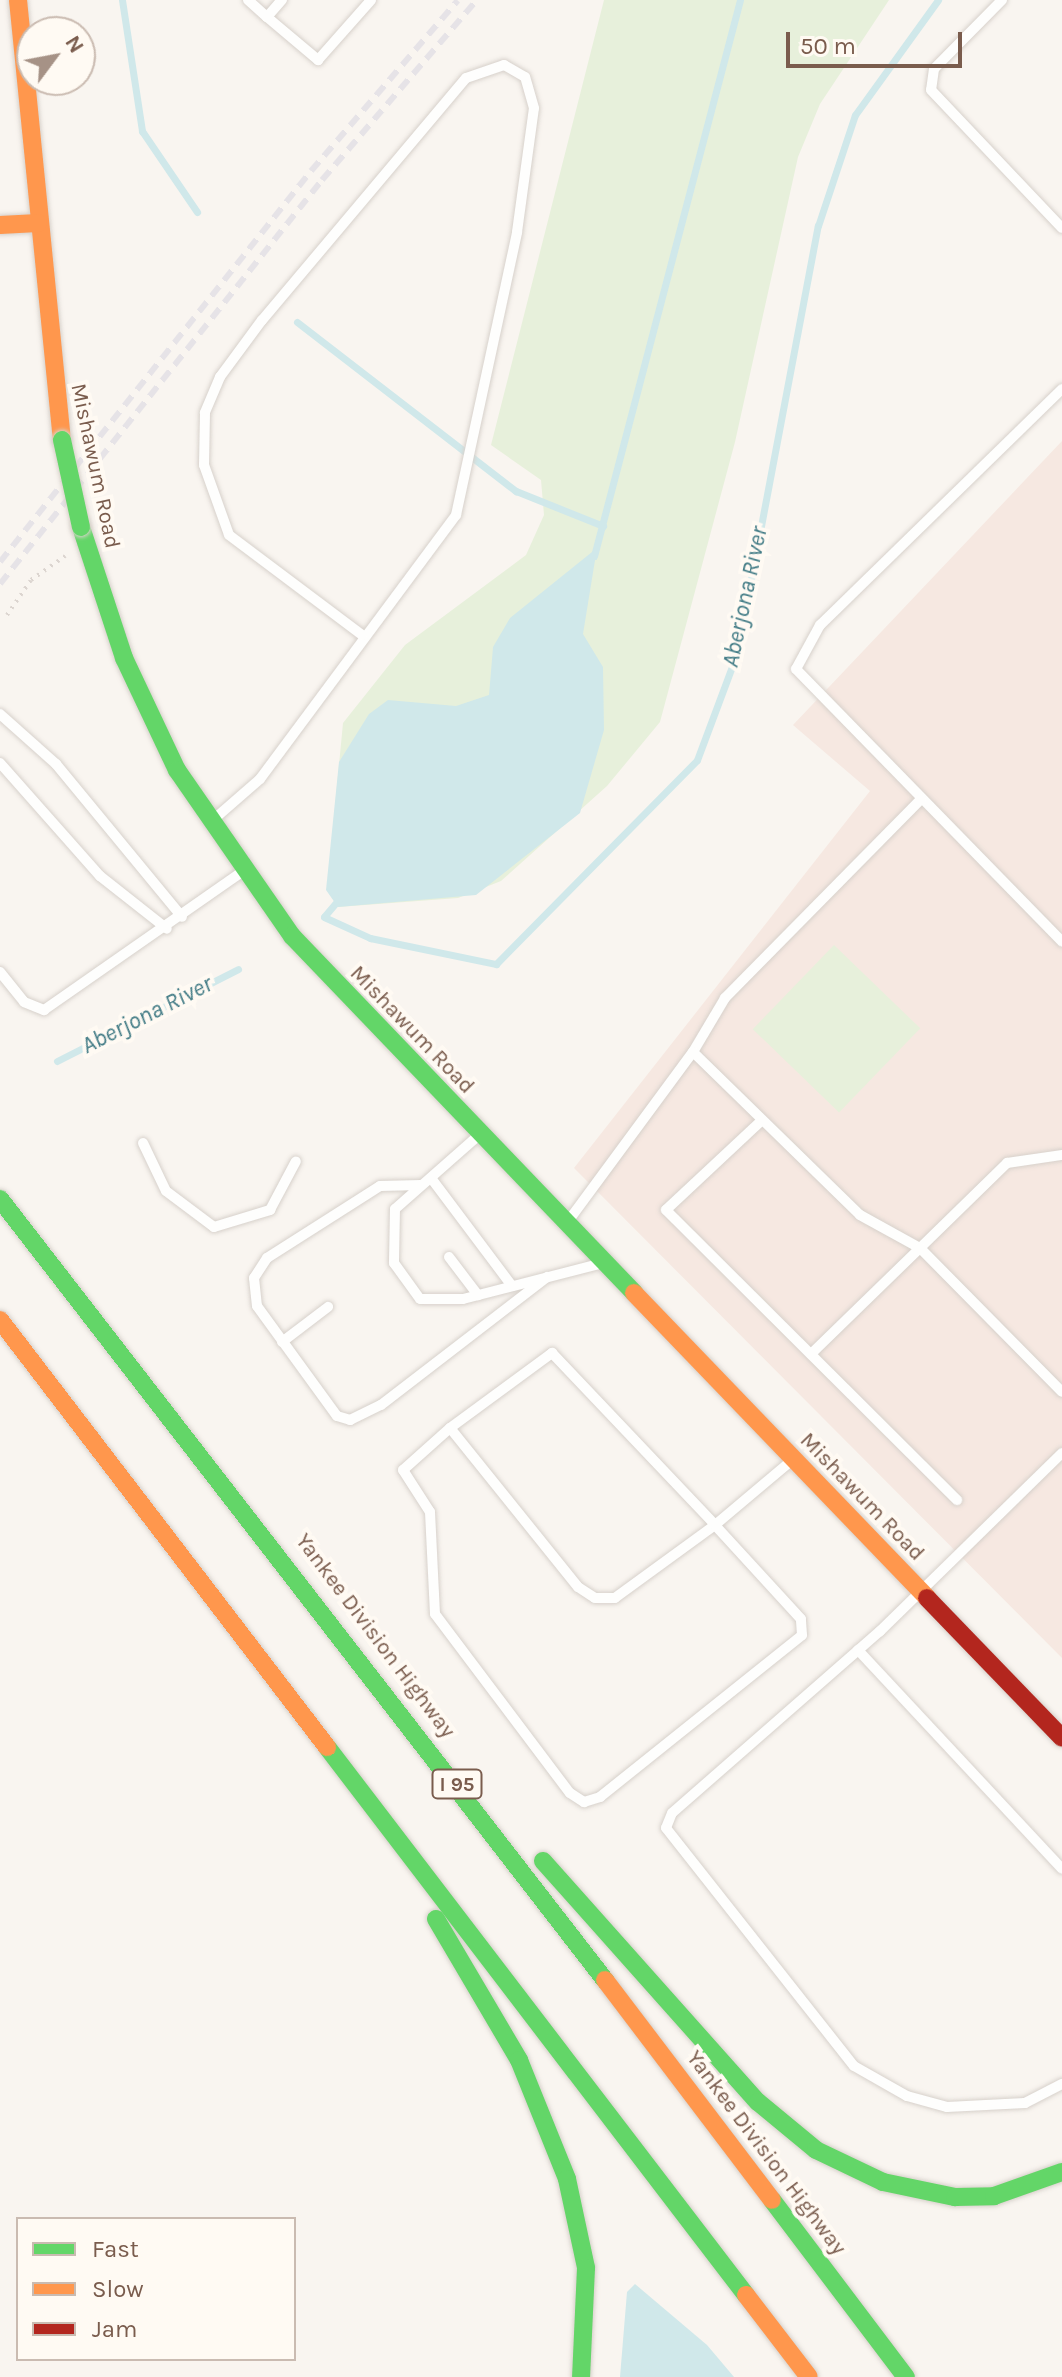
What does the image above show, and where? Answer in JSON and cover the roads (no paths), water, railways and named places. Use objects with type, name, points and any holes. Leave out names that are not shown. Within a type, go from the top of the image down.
[{"type":"main road","name":"Mishawum Road","points":[[18,0],[62,440],[81,527],[137,688],[208,824],[242,872],[327,976],[1062,1738]]},
{"type":"main road","points":[[0,225],[38,223]]},
{"type":"main road","name":"Yankee Division Highway","points":[[0,1199],[313,1594],[906,2377]]},
{"type":"main road","points":[[0,1320],[336,1753],[809,2377]]},
{"type":"main road","points":[[313,1594],[739,2081],[816,2150],[883,2182],[955,2197],[994,2196],[1062,2172]]},
{"type":"main road","points":[[336,1753],[501,2026],[550,2127],[586,2268],[581,2377]]},
{"type":"lane","points":[[248,0],[318,60],[371,0]]},
{"type":"lane","points":[[267,17],[282,0]]},
{"type":"lane","points":[[1002,0],[934,69],[931,90],[1062,228]]},
{"type":"lane","points":[[208,824],[260,779],[362,635],[448,531],[469,471],[534,108],[525,77],[496,64],[466,78],[262,320],[220,377],[205,413],[204,465],[229,535],[362,635]]},
{"type":"lane","points":[[1062,389],[800,652],[796,669],[804,685],[1062,942]]},
{"type":"lane","points":[[0,714],[56,764],[182,917]]},
{"type":"lane","points":[[0,763],[100,876],[167,929]]},
{"type":"lane","points":[[566,1225],[693,1052],[725,998],[921,799]]},
{"type":"lane","points":[[0,972],[24,1002],[44,1010],[167,929],[242,872]]},
{"type":"lane","points":[[693,1052],[860,1215],[920,1248],[1062,1392]]},
{"type":"lane","points":[[761,1121],[666,1210],[957,1500]]},
{"type":"lane","points":[[479,1135],[395,1209],[394,1263],[420,1299],[478,1295],[602,1263]]},
{"type":"lane","points":[[143,1143],[166,1191],[214,1227],[270,1210],[296,1161]]},
{"type":"lane","points":[[811,1354],[1007,1163],[1061,1157]]},
{"type":"lane","points":[[431,1178],[512,1286]]},
{"type":"lane","points":[[421,1185],[380,1186],[263,1262],[253,1295],[282,1342],[337,1416],[350,1420],[381,1405],[547,1277]]},
{"type":"lane","points":[[449,1257],[478,1295]]},
{"type":"lane","points":[[282,1342],[328,1307]]},
{"type":"lane","points":[[552,1353],[801,1619],[802,1635],[600,1797],[580,1800],[434,1611],[430,1512],[403,1470],[450,1428],[552,1353]]},
{"type":"lane","points":[[450,1428],[595,1598],[622,1596],[715,1525],[792,1459]]},
{"type":"lane","points":[[1062,1453],[858,1650],[672,1813],[668,1835],[854,2066],[907,2096],[947,2107],[1025,2103],[1062,2084]]},
{"type":"lane","points":[[858,1650],[1062,1869]]},
{"type":"water","points":[[597,548],[583,634],[603,667],[604,730],[580,813],[476,895],[338,907],[326,890],[339,762],[369,714],[388,700],[456,706],[489,695],[493,647],[510,618]]},
{"type":"water","points":[[635,2284],[707,2345],[734,2377],[620,2377],[627,2292]]},
{"type":"waterway","points":[[122,0],[142,131],[197,212]]},
{"type":"waterway","points":[[594,556],[740,0]]},
{"type":"waterway","name":"Aberjona River","points":[[339,899],[324,917],[370,938],[496,964],[697,760],[737,653],[818,226],[855,115],[938,0]]},
{"type":"waterway","points":[[297,322],[516,491],[603,526]]},
{"type":"waterway","name":"Aberjona River","points":[[57,1061],[238,969]]},
{"type":"railway","points":[[0,562],[311,171],[458,0]]},
{"type":"railway","points":[[0,584],[322,180],[477,0]]}]
